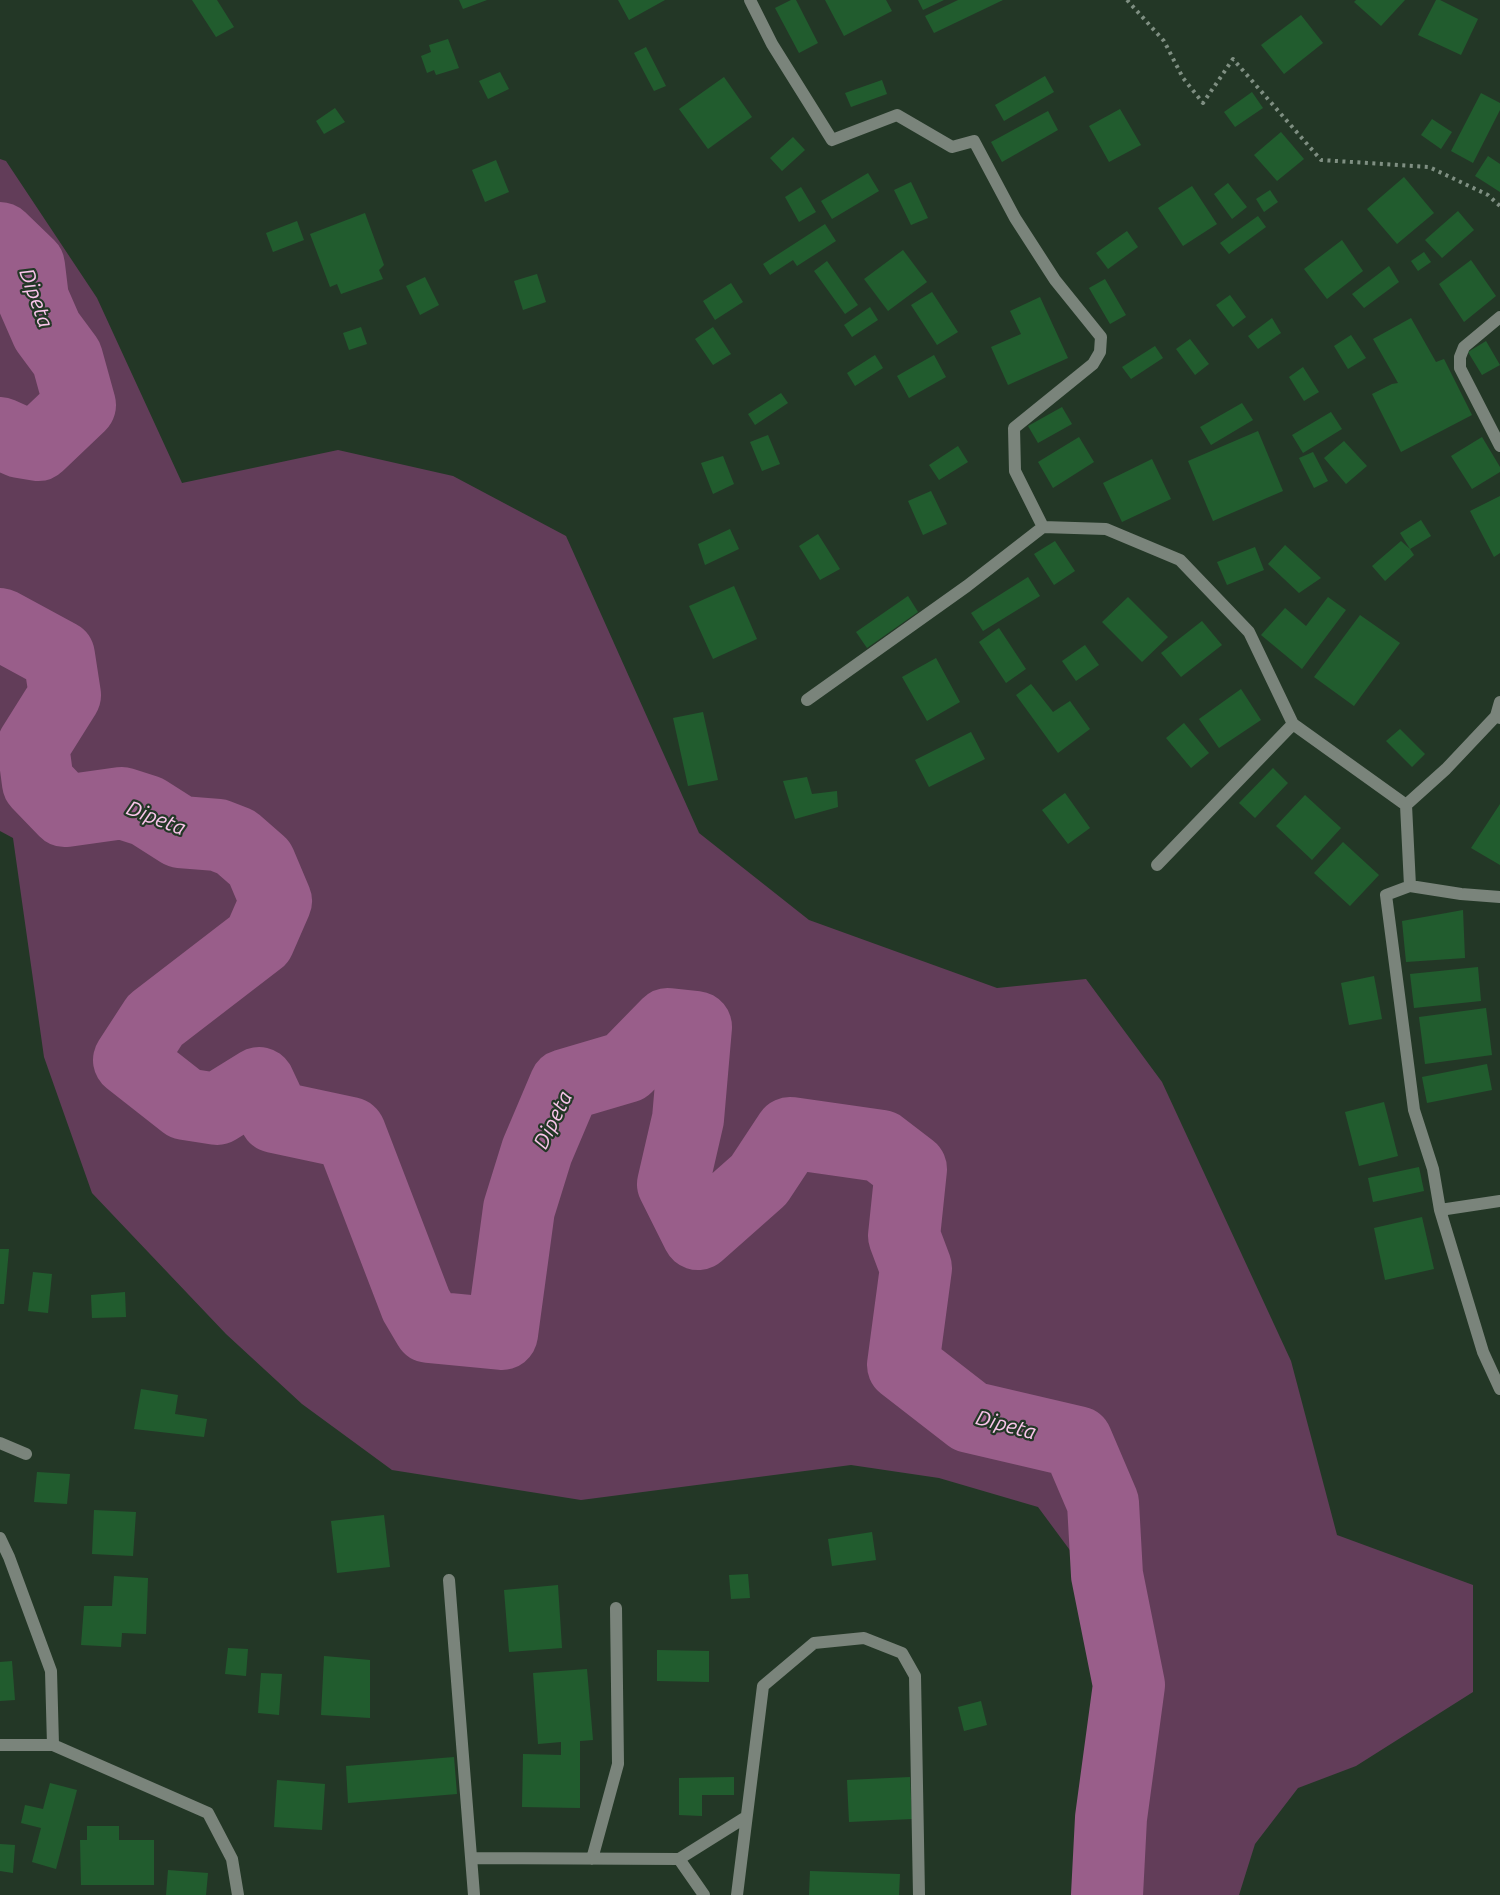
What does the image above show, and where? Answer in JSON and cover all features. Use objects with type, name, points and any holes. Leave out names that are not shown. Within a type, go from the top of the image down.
[{"type":"street","points":[[750,0],[772,44],[832,140],[897,115],[952,147],[974,141],[1015,218],[1055,280],[1101,337],[1100,352],[1093,364],[1014,428],[1016,471],[1043,527]]},
{"type":"street","points":[[1500,317],[1464,347],[1460,357],[1460,368],[1500,446]]},
{"type":"street","points":[[807,700],[967,586],[1043,527],[1106,530],[1180,560],[1249,632],[1293,724],[1406,805]]},
{"type":"street","points":[[1406,805],[1498,717],[1500,702]]},
{"type":"street","points":[[1157,865],[1293,724]]},
{"type":"street","points":[[1406,805],[1410,886]]},
{"type":"street","points":[[1500,897],[1410,886],[1386,895],[1414,1110],[1434,1169],[1440,1210],[1483,1352],[1500,1389]]},
{"type":"street","points":[[1440,1210],[1500,1201]]},
{"type":"street","points":[[0,1443],[26,1454]]},
{"type":"street","points":[[0,1538],[51,1671],[53,1745]]},
{"type":"street","points":[[449,1580],[474,1895]]},
{"type":"street","points":[[592,1859],[618,1764],[616,1608]]},
{"type":"street","points":[[737,1895],[763,1686],[814,1643],[864,1638],[902,1653],[915,1676],[919,1895]]},
{"type":"street","points":[[0,1745],[53,1745],[208,1813],[232,1859],[238,1895]]},
{"type":"street","points":[[471,1858],[679,1859],[747,1817]]},
{"type":"street","points":[[679,1859],[704,1895]]},
{"type":"path","points":[[1127,0],[1164,41],[1183,78],[1203,103],[1233,58],[1321,160],[1429,167],[1488,195],[1500,206]]},
{"type":"shaded area","points":[[0,159],[6,161],[97,298],[182,483],[338,450],[453,476],[566,536],[699,833],[809,920],[997,988],[1086,979],[1162,1082],[1291,1361],[1337,1535],[1473,1585],[1473,1692],[1356,1766],[1298,1788],[1255,1844],[1239,1895],[1083,1895],[1105,1690],[1072,1553],[1038,1507],[939,1478],[851,1465],[581,1500],[392,1470],[302,1404],[226,1334],[92,1193],[44,1057],[13,838],[0,831]]},
{"type":"building","points":[[192,0],[217,0],[234,27],[216,37]]},
{"type":"building","points":[[459,0],[487,0],[463,9]]},
{"type":"building","points":[[618,0],[665,0],[629,20]]},
{"type":"building","points":[[796,0],[818,43],[799,53],[775,8]]},
{"type":"building","points":[[825,0],[886,0],[892,11],[844,36]]},
{"type":"building","points":[[918,0],[944,0],[923,10]]},
{"type":"building","points":[[958,0],[1003,0],[934,33],[925,16]]},
{"type":"building","points":[[1356,0],[1405,0],[1381,26],[1354,2]]},
{"type":"building","points":[[1436,0],[1478,19],[1461,55],[1418,35]]},
{"type":"building","points":[[1301,15],[1323,43],[1284,74],[1261,45]]},
{"type":"building","points":[[448,39],[459,68],[436,75],[434,70],[427,73],[421,56],[431,52],[429,45]]},
{"type":"building","points":[[646,47],[666,86],[654,91],[634,53]]},
{"type":"building","points":[[500,72],[509,89],[488,99],[479,81]]},
{"type":"building","points":[[1045,76],[1054,92],[1004,121],[995,105]]},
{"type":"building","points":[[724,77],[752,117],[708,149],[679,109]]},
{"type":"building","points":[[882,80],[887,94],[851,107],[845,93]]},
{"type":"building","points":[[1252,92],[1263,108],[1235,127],[1224,112]]},
{"type":"building","points":[[1481,93],[1500,103],[1500,110],[1473,163],[1451,151]]},
{"type":"building","points":[[335,108],[345,122],[324,134],[316,121]]},
{"type":"building","points":[[1120,109],[1141,145],[1109,162],[1089,126]]},
{"type":"building","points":[[1048,111],[1058,130],[1002,162],[991,142]]},
{"type":"building","points":[[1432,119],[1452,132],[1441,149],[1421,135]]},
{"type":"building","points":[[1281,132],[1304,159],[1277,181],[1254,155]]},
{"type":"building","points":[[793,137],[805,150],[782,171],[770,158]]},
{"type":"building","points":[[1488,156],[1500,164],[1500,192],[1475,176]]},
{"type":"building","points":[[496,160],[509,192],[485,202],[472,170]]},
{"type":"building","points":[[868,173],[879,191],[832,219],[821,201]]},
{"type":"building","points":[[1404,177],[1434,213],[1397,244],[1367,209]]},
{"type":"building","points":[[911,182],[928,218],[911,225],[894,190]]},
{"type":"building","points":[[1228,183],[1247,207],[1232,219],[1214,194]]},
{"type":"building","points":[[1192,186],[1217,224],[1183,246],[1158,208]]},
{"type":"building","points":[[801,187],[816,212],[799,222],[785,197]]},
{"type":"building","points":[[1270,190],[1278,202],[1264,212],[1256,199]]},
{"type":"building","points":[[1458,211],[1474,230],[1442,258],[1425,240]]},
{"type":"building","points":[[365,213],[384,265],[379,270],[383,279],[341,294],[337,284],[330,287],[310,234]]},
{"type":"building","points":[[1258,216],[1266,227],[1229,254],[1220,243]]},
{"type":"building","points":[[297,221],[304,240],[273,252],[266,233]]},
{"type":"building","points":[[825,224],[836,241],[797,266],[793,260],[770,275],[763,264]]},
{"type":"building","points":[[1127,231],[1138,247],[1108,269],[1096,253]]},
{"type":"building","points":[[1342,240],[1363,271],[1327,299],[1304,269]]},
{"type":"building","points":[[903,250],[927,282],[888,311],[864,279]]},
{"type":"building","points":[[1424,252],[1431,262],[1418,271],[1411,261]]},
{"type":"building","points":[[1471,260],[1496,296],[1464,322],[1439,284]]},
{"type":"building","points":[[827,261],[858,305],[845,314],[814,271]]},
{"type":"building","points":[[1389,266],[1399,282],[1364,308],[1352,294]]},
{"type":"building","points":[[537,274],[546,302],[523,310],[514,281]]},
{"type":"building","points":[[425,277],[439,305],[420,315],[406,286]]},
{"type":"building","points":[[1105,279],[1126,315],[1110,324],[1089,288]]},
{"type":"building","points":[[731,283],[743,302],[715,320],[703,301]]},
{"type":"building","points":[[932,292],[958,332],[937,345],[911,305]]},
{"type":"building","points":[[1230,295],[1246,317],[1233,327],[1216,305]]},
{"type":"building","points":[[1040,297],[1068,358],[1008,385],[991,347],[1021,334],[1010,311]]},
{"type":"building","points":[[870,307],[878,320],[852,337],[844,325]]},
{"type":"building","points":[[1272,318],[1281,333],[1258,349],[1248,336]]},
{"type":"building","points":[[1411,318],[1436,362],[1444,359],[1472,415],[1401,452],[1372,394],[1398,383],[1373,339]]},
{"type":"building","points":[[361,327],[367,344],[349,350],[343,333]]},
{"type":"building","points":[[713,327],[731,354],[713,365],[695,339]]},
{"type":"building","points":[[1351,335],[1366,358],[1348,369],[1334,346]]},
{"type":"building","points":[[1190,339],[1209,364],[1195,375],[1176,349]]},
{"type":"building","points":[[1486,341],[1500,365],[1482,375],[1468,352]]},
{"type":"building","points":[[1155,346],[1163,358],[1131,379],[1122,367]]},
{"type":"building","points":[[875,355],[883,368],[855,386],[847,373]]},
{"type":"building","points":[[934,355],[946,377],[909,398],[897,376]]},
{"type":"building","points":[[1303,367],[1319,392],[1304,401],[1289,377]]},
{"type":"building","points":[[781,393],[788,403],[755,425],[748,414]]},
{"type":"building","points":[[1242,403],[1253,420],[1211,445],[1200,427]]},
{"type":"building","points":[[1062,407],[1072,424],[1038,443],[1028,426]]},
{"type":"building","points":[[1331,412],[1342,429],[1303,453],[1292,435]]},
{"type":"building","points":[[1258,431],[1283,491],[1213,521],[1188,461]]},
{"type":"building","points":[[768,435],[780,464],[762,471],[750,442]]},
{"type":"building","points":[[1079,437],[1094,462],[1053,488],[1038,462]]},
{"type":"building","points":[[1482,437],[1500,467],[1500,472],[1472,489],[1451,456]]},
{"type":"building","points":[[1344,441],[1367,466],[1346,484],[1324,458]]},
{"type":"building","points":[[958,446],[968,462],[939,480],[929,465]]},
{"type":"building","points":[[1313,452],[1328,481],[1314,488],[1299,458]]},
{"type":"building","points":[[723,456],[734,484],[713,494],[701,463]]},
{"type":"building","points":[[1152,459],[1171,499],[1122,522],[1103,483]]},
{"type":"building","points":[[931,491],[947,524],[923,535],[908,501]]},
{"type":"building","points":[[1500,496],[1500,553],[1494,557],[1470,511]]},
{"type":"building","points":[[1421,520],[1431,536],[1410,549],[1400,533]]},
{"type":"building","points":[[730,529],[739,549],[705,565],[698,544]]},
{"type":"building","points":[[818,534],[840,569],[820,580],[799,546]]},
{"type":"building","points":[[1055,541],[1075,571],[1054,585],[1034,554]]},
{"type":"building","points":[[1401,541],[1414,555],[1385,581],[1372,566]]},
{"type":"building","points":[[1285,545],[1321,578],[1299,593],[1268,564]]},
{"type":"building","points":[[1255,547],[1264,570],[1227,585],[1217,562]]},
{"type":"building","points":[[1028,577],[1040,596],[983,631],[971,613]]},
{"type":"building","points":[[734,586],[757,639],[713,659],[689,606]]},
{"type":"building","points":[[908,596],[918,612],[867,648],[856,632]]},
{"type":"building","points":[[1128,597],[1168,637],[1142,662],[1102,622]]},
{"type":"building","points":[[1328,597],[1346,610],[1302,669],[1261,635],[1285,608],[1306,626]]},
{"type":"building","points":[[1360,615],[1400,643],[1354,706],[1314,677]]},
{"type":"building","points":[[1202,621],[1222,645],[1181,677],[1161,653]]},
{"type":"building","points":[[999,628],[1026,669],[1006,683],[979,642]]},
{"type":"building","points":[[1085,645],[1099,665],[1076,681],[1062,661]]},
{"type":"building","points":[[936,658],[960,702],[927,721],[902,677]]},
{"type":"building","points":[[1031,684],[1053,712],[1070,701],[1090,729],[1058,753],[1016,695]]},
{"type":"building","points":[[1241,689],[1261,720],[1219,748],[1199,719]]},
{"type":"building","points":[[703,712],[718,780],[688,786],[673,718]]},
{"type":"building","points":[[1184,723],[1209,753],[1191,768],[1166,738]]},
{"type":"building","points":[[1400,729],[1425,754],[1412,767],[1386,741]]},
{"type":"building","points":[[971,732],[985,759],[929,787],[915,760]]},
{"type":"building","points":[[1273,768],[1288,783],[1255,818],[1239,803]]},
{"type":"building","points":[[807,777],[812,794],[837,791],[838,807],[795,819],[783,781]]},
{"type":"building","points":[[1065,793],[1090,828],[1068,844],[1042,810]]},
{"type":"building","points":[[1305,795],[1341,828],[1312,860],[1276,826]]},
{"type":"building","points":[[1500,804],[1500,865],[1471,848]]},
{"type":"building","points":[[1343,842],[1379,875],[1350,906],[1314,873]]},
{"type":"building","points":[[1463,910],[1465,958],[1406,962],[1402,921]]},
{"type":"building","points":[[1478,967],[1481,1001],[1414,1008],[1410,974]]},
{"type":"building","points":[[1374,976],[1382,1019],[1349,1025],[1341,983]]},
{"type":"building","points":[[1486,1008],[1492,1055],[1425,1064],[1419,1017]]},
{"type":"building","points":[[1487,1064],[1492,1090],[1427,1103],[1422,1077]]},
{"type":"building","points":[[1384,1102],[1398,1156],[1359,1166],[1345,1112]]},
{"type":"building","points":[[1419,1167],[1424,1191],[1373,1202],[1368,1178]]},
{"type":"building","points":[[1422,1217],[1434,1269],[1385,1280],[1374,1228]]},
{"type":"building","points":[[0,1249],[9,1249],[4,1304],[0,1304]]},
{"type":"building","points":[[33,1272],[52,1274],[48,1313],[28,1311]]},
{"type":"building","points":[[125,1292],[126,1317],[92,1318],[91,1295]]},
{"type":"building","points":[[141,1389],[178,1395],[175,1414],[207,1419],[204,1437],[134,1429]]},
{"type":"building","points":[[37,1472],[70,1474],[67,1504],[34,1502]]},
{"type":"building","points":[[94,1510],[136,1512],[133,1556],[92,1554]]},
{"type":"building","points":[[384,1515],[390,1567],[337,1573],[331,1521]]},
{"type":"building","points":[[872,1532],[876,1560],[832,1566],[828,1539]]},
{"type":"building","points":[[748,1574],[750,1598],[731,1599],[729,1575]]},
{"type":"building","points":[[114,1576],[148,1578],[146,1634],[122,1633],[121,1647],[81,1645],[84,1606],[112,1606]]},
{"type":"building","points":[[558,1585],[562,1648],[509,1652],[504,1590]]},
{"type":"building","points":[[228,1648],[248,1649],[246,1676],[225,1674]]},
{"type":"building","points":[[657,1650],[709,1651],[709,1682],[657,1681]]},
{"type":"building","points":[[324,1656],[370,1660],[370,1718],[321,1715]]},
{"type":"building","points":[[12,1661],[15,1700],[0,1701],[0,1662]]},
{"type":"building","points":[[587,1669],[593,1740],[580,1741],[580,1808],[522,1807],[523,1754],[561,1755],[561,1742],[538,1744],[533,1673]]},
{"type":"building","points":[[261,1673],[282,1674],[279,1715],[258,1713]]},
{"type":"building","points":[[981,1701],[987,1725],[964,1731],[958,1707]]},
{"type":"building","points":[[454,1757],[457,1794],[348,1803],[346,1766]]},
{"type":"building","points":[[734,1777],[734,1795],[702,1795],[702,1816],[679,1815],[679,1778]]},
{"type":"building","points":[[910,1777],[912,1819],[849,1822],[847,1780]]},
{"type":"building","points":[[277,1780],[325,1784],[322,1830],[274,1827]]},
{"type":"building","points":[[50,1783],[77,1790],[56,1869],[32,1862],[41,1828],[21,1823],[25,1805],[43,1809]]},
{"type":"building","points":[[87,1826],[119,1826],[119,1840],[154,1840],[154,1885],[81,1885],[80,1840],[87,1840]]},
{"type":"building","points":[[0,1844],[15,1845],[13,1873],[0,1871]]},
{"type":"building","points":[[168,1870],[208,1873],[206,1895],[166,1895]]},
{"type":"building","points":[[810,1871],[900,1874],[899,1895],[809,1895]]},
{"type":"waterway","name":"Dipeta","points":[[0,238],[29,266],[33,299],[47,331],[67,358],[80,405],[38,445],[20,442],[0,433]]},
{"type":"waterway","name":"Dipeta","points":[[0,624],[59,656],[65,695],[33,746],[38,783],[65,811],[122,803],[147,811],[180,832],[218,835],[236,842],[260,863],[276,901],[259,940],[155,1020],[129,1060],[185,1104],[217,1109],[259,1083],[275,1117],[350,1133],[416,1305],[429,1327],[502,1334],[519,1209],[537,1151],[565,1085],[626,1067],[668,1024],[696,1027],[688,1119],[673,1184],[698,1234],[759,1180],[790,1133],[881,1146],[911,1169],[904,1236],[916,1268],[903,1365],[970,1417],[1077,1442],[1103,1503],[1107,1575],[1129,1685],[1111,1818],[1107,1895]]}]
